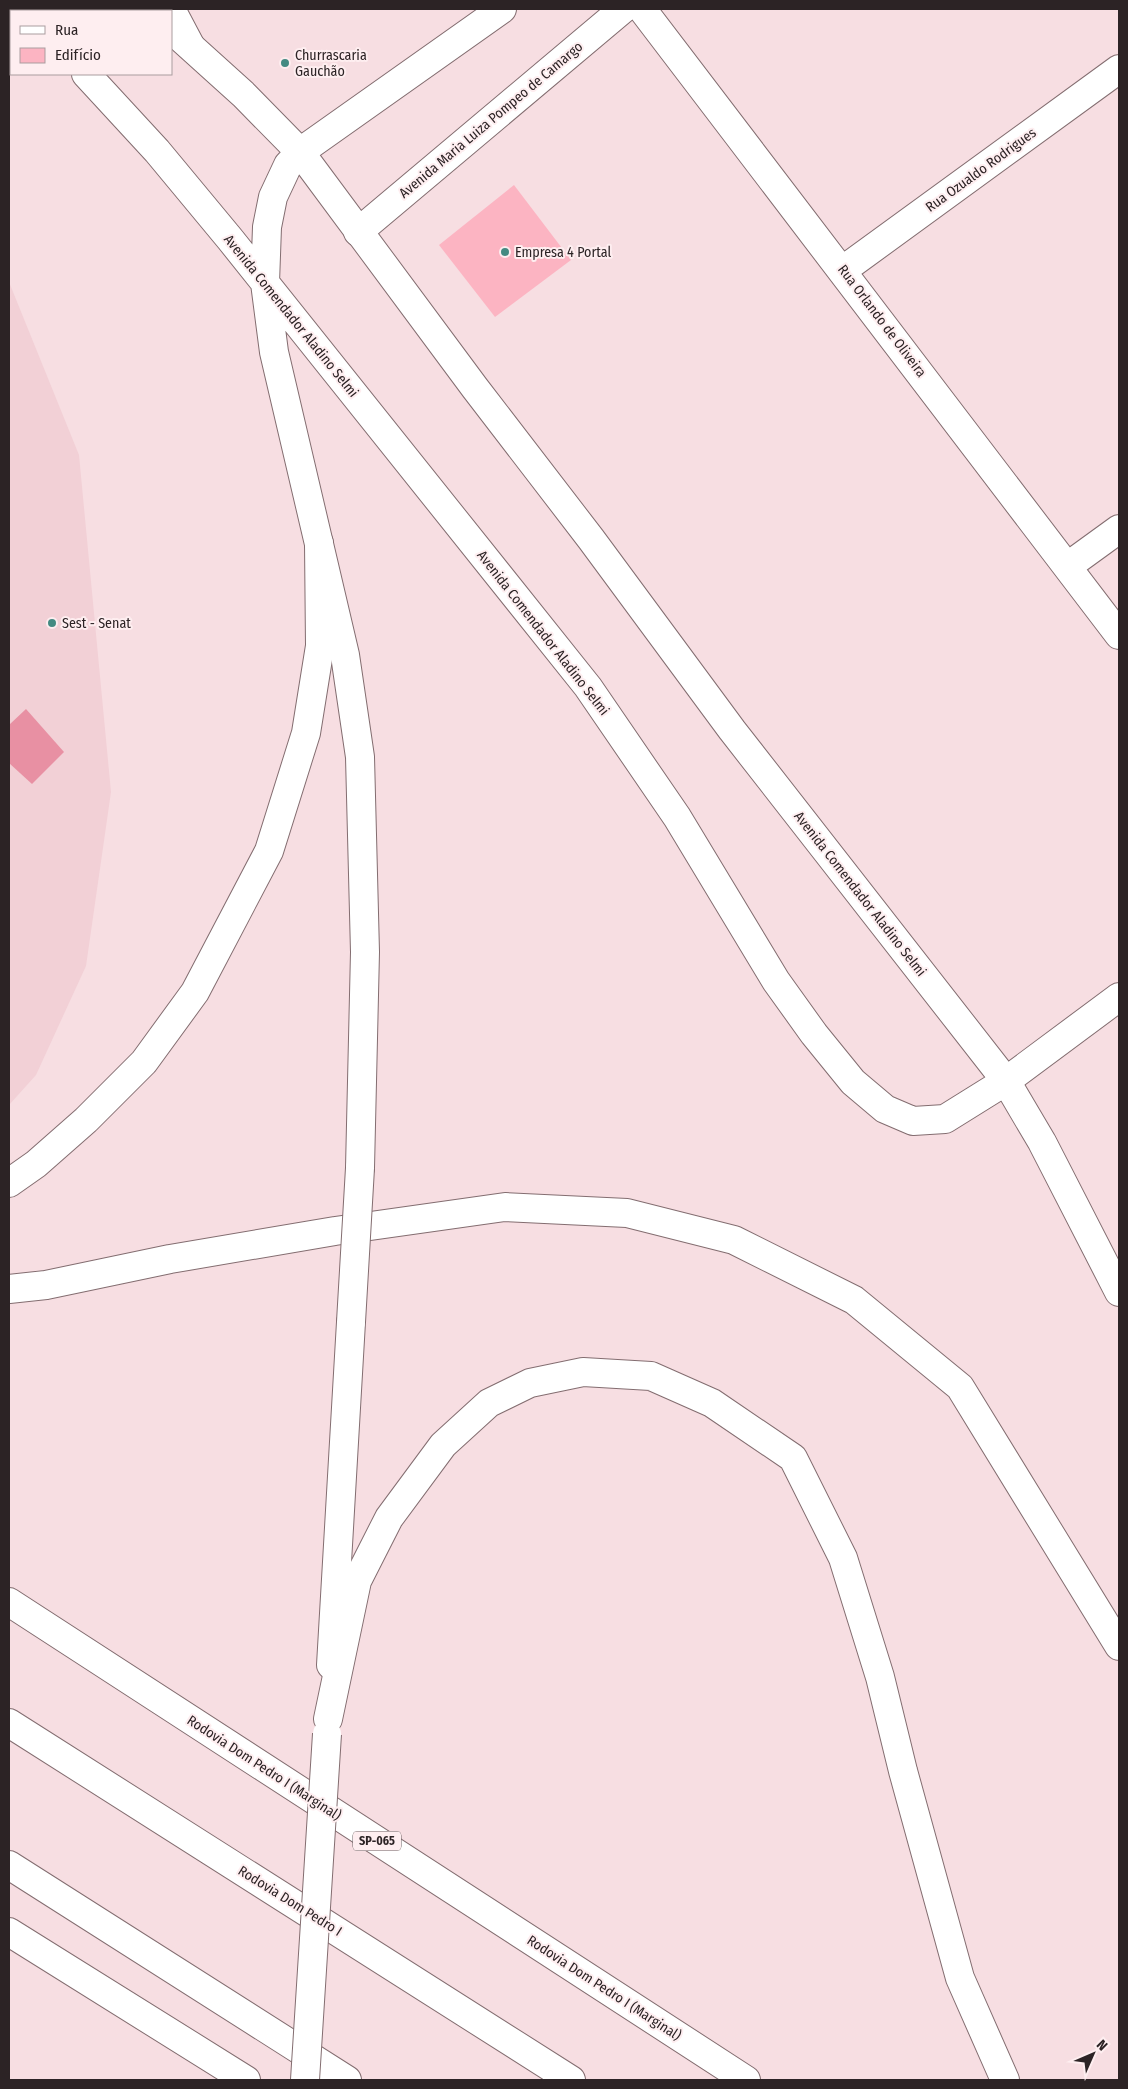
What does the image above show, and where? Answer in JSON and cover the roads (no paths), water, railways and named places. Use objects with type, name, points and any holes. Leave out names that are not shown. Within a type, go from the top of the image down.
[{"type":"main road","points":[[305,2080],[360,1168],[365,952],[360,757],[345,655],[274,352],[265,283],[268,227],[273,197],[288,165],[300,152],[502,9]]},
{"type":"main road","name":"Avenida Maria Luiza Pompeo de Camargo","points":[[358,232],[623,9]]},
{"type":"main road","name":"Rua Orlando de Oliveira","points":[[642,9],[843,270],[1119,635]]},
{"type":"main road","name":"Avenida Comendador Aladino Selmi","points":[[172,12],[181,37],[243,94],[300,152],[732,730],[1006,1081],[1042,1142],[1119,1292]]},
{"type":"main road","name":"Rua Ozualdo Rodrigues","points":[[843,270],[1119,69]]},
{"type":"main road","name":"Avenida Comendador Aladino Selmi","points":[[87,75],[157,151],[588,687],[676,817],[776,981],[814,1034],[853,1082],[884,1109],[913,1121],[945,1119],[1006,1081]]},
{"type":"main road","points":[[1068,566],[1119,529]]},
{"type":"main road","points":[[9,1184],[36,1164],[86,1120],[144,1062],[195,992],[269,851],[306,733],[320,646],[319,543]]},
{"type":"main road","points":[[1006,1081],[1119,997]]},
{"type":"main road","points":[[9,1289],[46,1285],[170,1259],[335,1231],[505,1207],[627,1213],[734,1240],[854,1300],[960,1387],[1119,1646]]},
{"type":"main road","points":[[327,1726],[357,1581],[365,1565],[389,1518],[442,1445],[489,1403],[530,1383],[583,1372],[651,1376],[712,1403],[792,1458],[843,1558],[880,1677],[903,1771],[960,1978],[1005,2080]]},
{"type":"main road","name":"Rodovia Dom Pedro I (Marginal)","points":[[9,1602],[746,2080]]},
{"type":"main road","name":"Rodovia Dom Pedro I","points":[[9,1723],[571,2080]]},
{"type":"main road","points":[[9,1865],[347,2080]]},
{"type":"main road","points":[[9,1932],[246,2080]]},
{"type":"place","name":"Churrascaria Gauchão","points":[[285,63]]},
{"type":"place","name":"Empresa 4 Portal","points":[[505,252]]},
{"type":"place","name":"Sest - Senat","points":[[52,623]]}]
